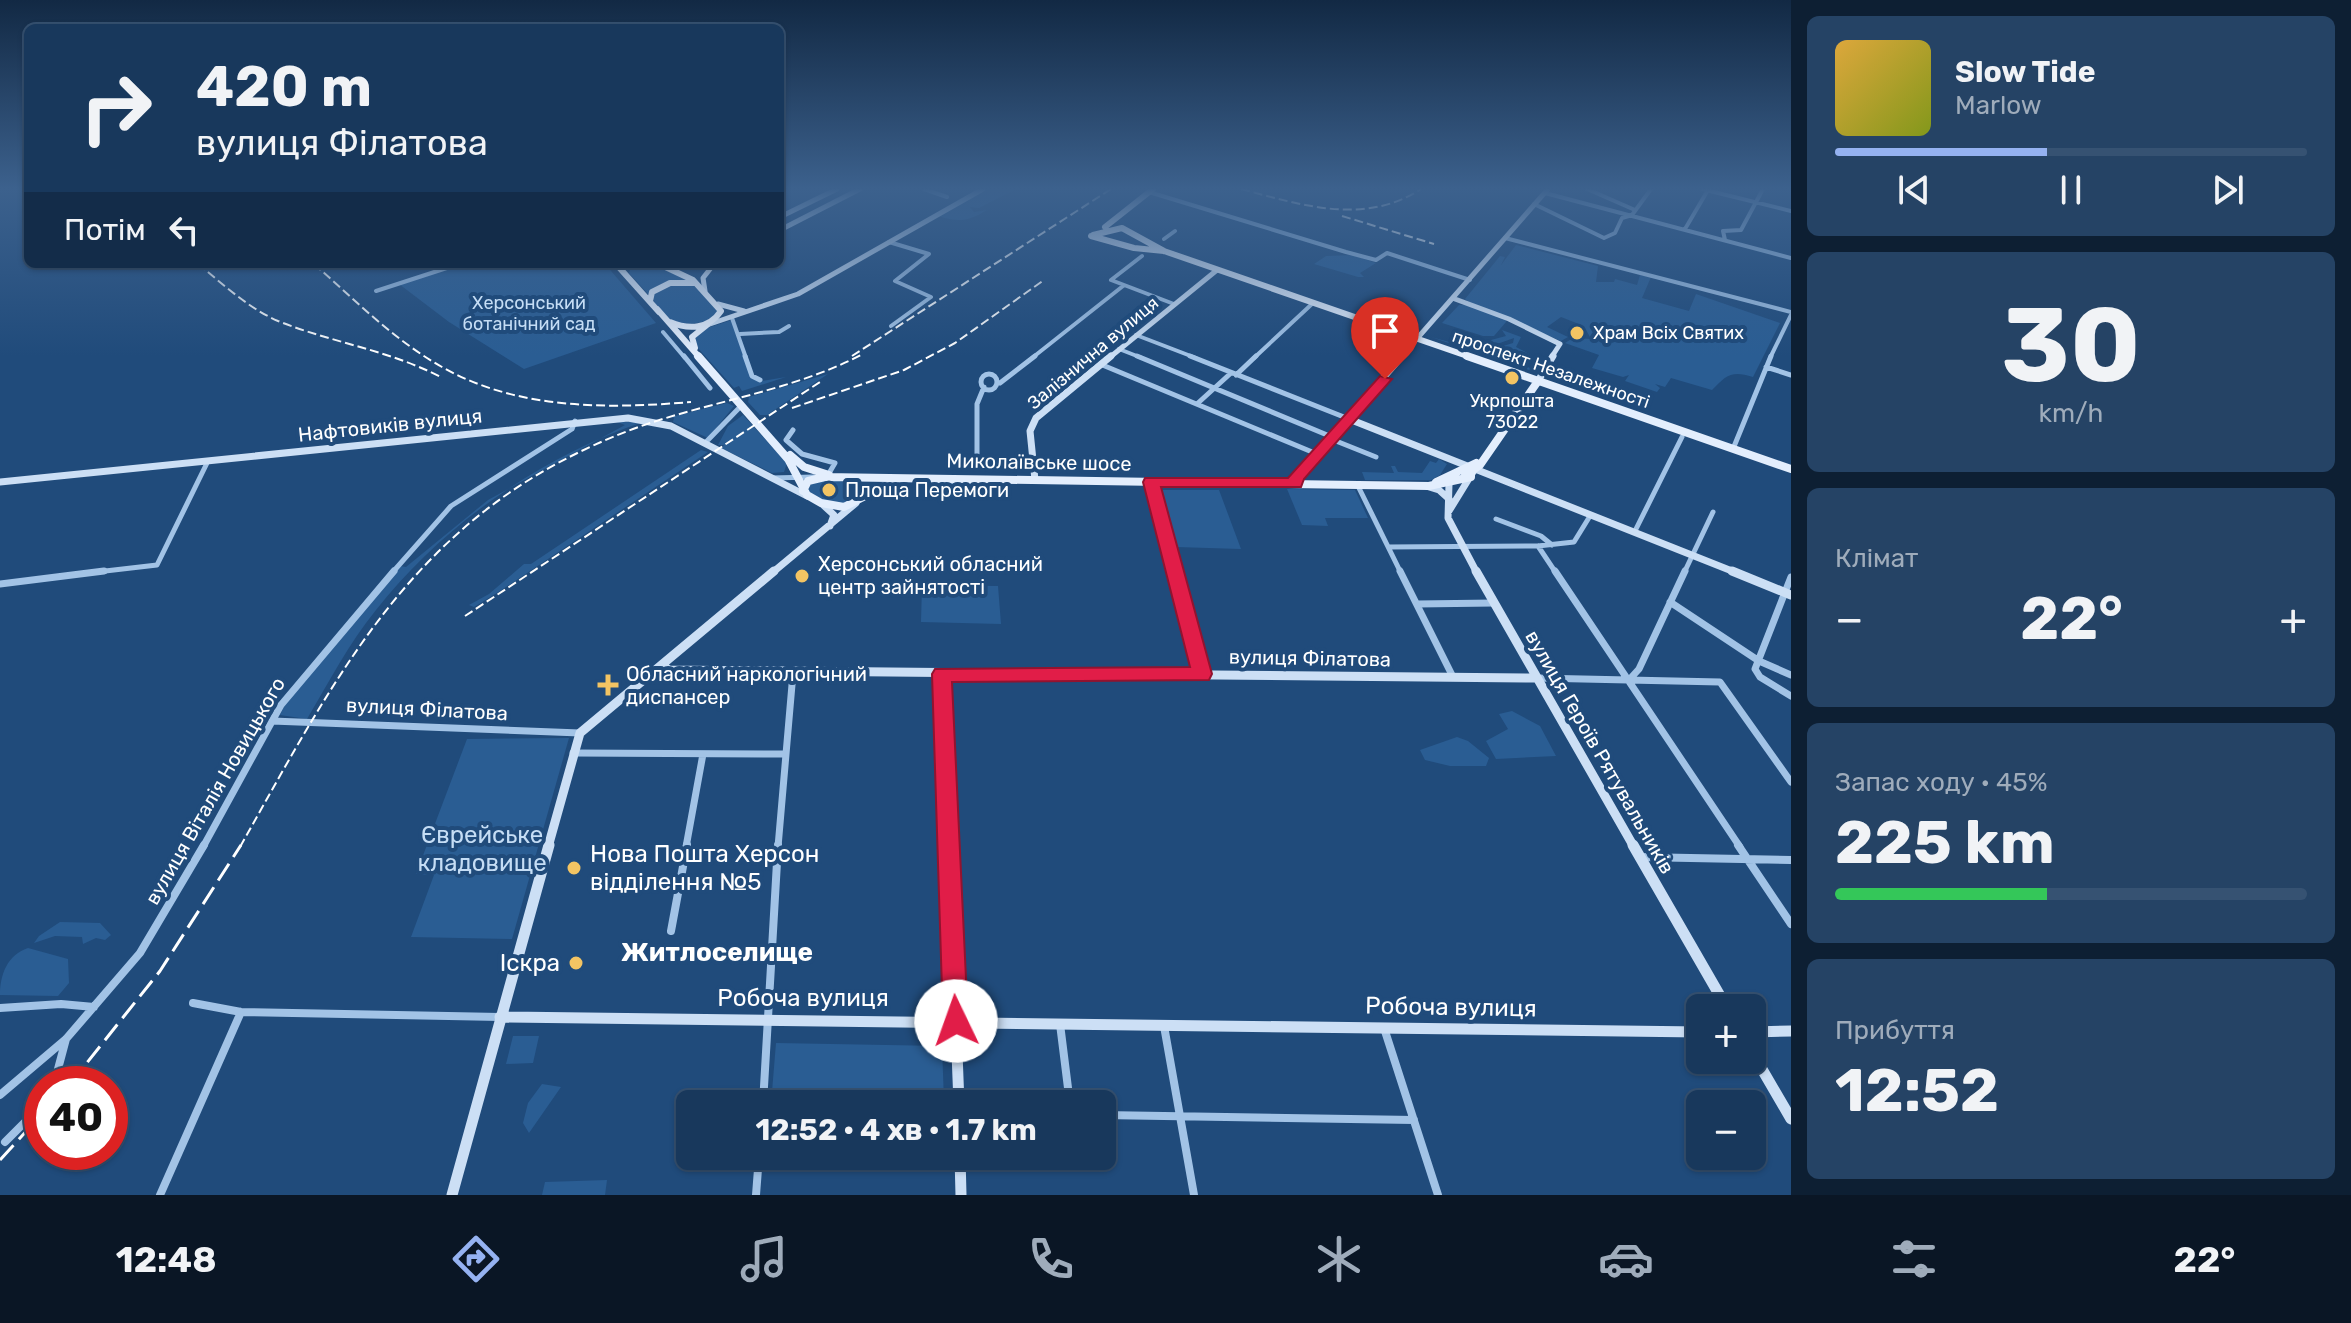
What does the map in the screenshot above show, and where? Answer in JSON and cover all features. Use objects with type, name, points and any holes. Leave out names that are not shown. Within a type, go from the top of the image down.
[{"type":"main road","points":[[1127,245],[1139,251],[1150,245]]},
{"type":"main road","name":"проспект Незалежності","points":[[1155,245],[1164,251],[1217,270],[1791,469]]},
{"type":"main road","points":[[620,268],[791,464],[803,491],[821,503],[838,507],[858,500],[863,486],[859,478]]},
{"type":"main road","points":[[624,273],[627,268]]},
{"type":"main road","points":[[666,268],[702,288],[718,304],[721,313],[692,337],[695,348],[796,461],[827,476]]},
{"type":"main road","points":[[650,301],[654,290],[666,284],[702,288]]},
{"type":"main road","points":[[657,309],[676,325],[707,325]]},
{"type":"main road","points":[[1478,470],[1538,381]]},
{"type":"main road","name":"Миколаївське шосе","points":[[827,476],[1409,484],[1450,480],[1478,470]]},
{"type":"main road","points":[[803,491],[808,481],[827,476]]},
{"type":"main road","name":"Миколаївське шосе","points":[[858,500],[885,483],[909,479]]},
{"type":"street","points":[[707,325],[798,294],[884,245]]},
{"type":"street","points":[[891,326],[931,297],[895,281],[928,258],[929,254],[898,245]]},
{"type":"street","points":[[1323,245],[1376,260],[1387,253],[1470,280]]},
{"type":"street","points":[[1296,483],[1317,454],[1420,340],[1499,245]]},
{"type":"street","points":[[1530,245],[1791,314],[1733,449]]},
{"type":"street","points":[[1742,245],[1791,258]]},
{"type":"street","points":[[1139,251],[1111,280],[1174,304]]},
{"type":"street","points":[[376,291],[447,268]]},
{"type":"street","points":[[702,288],[703,278],[711,268]]},
{"type":"street","name":"Залізнична вулиця","points":[[1035,480],[1030,436],[1034,421],[1046,406],[1217,270]]},
{"type":"street","points":[[1000,383],[993,377],[983,377],[979,382],[984,387],[993,388],[1000,383],[1111,299],[1123,286]]},
{"type":"street","points":[[1455,299],[1509,319],[1560,344],[1538,381]]},
{"type":"street","points":[[1198,403],[1313,303]]},
{"type":"street","points":[[718,304],[739,311],[764,307]]},
{"type":"street","points":[[732,318],[740,334],[751,374],[760,380]]},
{"type":"street","points":[[740,334],[779,332],[789,326]]},
{"type":"street","points":[[663,332],[710,388]]},
{"type":"street","points":[[1136,335],[1788,594]]},
{"type":"street","points":[[1119,349],[1376,457]]},
{"type":"street","points":[[1100,364],[1317,454]]},
{"type":"street","points":[[1766,367],[1791,375]]},
{"type":"street","points":[[977,462],[977,404],[984,387]]},
{"type":"street","points":[[706,442],[741,406]]},
{"type":"street","name":"Нафтовиків вулиця","points":[[0,482],[575,421],[648,420],[681,429],[811,498]]},
{"type":"street","name":"вулиця Віталія Новицького","points":[[0,1095],[66,1039],[140,953],[186,878],[272,721],[306,672],[443,513],[472,489],[572,429],[575,421]]},
{"type":"street","points":[[793,430],[786,440],[798,452],[835,463],[827,476]]},
{"type":"street","points":[[1636,529],[1682,437]]},
{"type":"street","points":[[1442,457],[1451,465],[1453,500]]},
{"type":"street","points":[[0,584],[157,565],[208,461]]},
{"type":"street","points":[[774,476],[784,473],[791,464]]},
{"type":"street","name":"вулиця Героїв Рятувальників","points":[[1478,470],[1453,500],[1448,512],[1449,523],[1719,994]]},
{"type":"street","name":"Нафтовиків вулиця","points":[[774,476],[827,476]]},
{"type":"street","points":[[927,479],[984,487]]},
{"type":"street","points":[[1151,482],[1202,674]]},
{"type":"street","points":[[1357,484],[1453,677]]},
{"type":"street","points":[[1409,484],[1436,488],[1453,500]]},
{"type":"street","points":[[452,1195],[580,733],[830,527],[858,500]]},
{"type":"street","points":[[821,503],[834,515],[830,527]]},
{"type":"street","points":[[1629,680],[1639,669],[1713,512]]},
{"type":"street","points":[[1388,547],[1538,546],[1574,542],[1590,516]]},
{"type":"street","points":[[1496,519],[1541,536],[1552,545]]},
{"type":"street","points":[[1538,546],[1791,924]]},
{"type":"street","points":[[1791,577],[1788,594],[1755,669],[1757,674],[1791,696]]},
{"type":"street","points":[[1670,602],[1759,661],[1791,675]]},
{"type":"street","points":[[1417,604],[1494,603]]},
{"type":"street","name":"вулиця Філатова","points":[[662,666],[669,670],[793,673],[1202,674],[1720,682],[1791,782]]},
{"type":"street","points":[[764,1090],[784,754],[793,673]]},
{"type":"street","points":[[942,674],[958,1090]]},
{"type":"street","name":"вулиця Філатова","points":[[272,721],[580,733]]},
{"type":"street","points":[[573,753],[784,754]]},
{"type":"street","points":[[671,931],[703,754]]},
{"type":"street","points":[[1639,857],[1791,860]]},
{"type":"street","points":[[0,1008],[46,1008],[77,1003],[94,1007]]},
{"type":"street","name":"Робоча вулиця","points":[[193,1003],[241,1012],[1686,1032]]},
{"type":"street","points":[[160,1195],[241,1012]]},
{"type":"street","points":[[1060,1024],[1068,1090]]},
{"type":"street","points":[[1164,1026],[1194,1195]]},
{"type":"street","points":[[1384,1028],[1438,1195]]},
{"type":"street","points":[[1766,1032],[1791,1031]]},
{"type":"street","points":[[59,1066],[66,1039]]},
{"type":"street","points":[[1765,1074],[1791,1119]]},
{"type":"street","points":[[1116,1115],[1414,1120]]},
{"type":"street","points":[[5,1142],[24,1123]]},
{"type":"street","points":[[756,1195],[758,1170]]},
{"type":"street","points":[[960,1170],[961,1195]]},
{"type":"green space","points":[[1516,245],[1598,266],[1596,282],[1614,282],[1615,279],[1637,285],[1640,275],[1651,277],[1642,298],[1689,311],[1696,294],[1780,323],[1753,377],[1730,375],[1712,390],[1671,378],[1665,387],[1655,384],[1660,388],[1657,392],[1625,381],[1629,375],[1623,377],[1592,368],[1599,355],[1565,343],[1573,338],[1591,339],[1584,326],[1561,317],[1547,327],[1568,337],[1561,341],[1465,299],[1500,256],[1505,257],[1501,265]]},
{"type":"green space","points":[[1353,255],[1376,263],[1360,273],[1364,277],[1314,264],[1326,256]]},
{"type":"green space","name":"Херсонський ботанічний сад","points":[[449,268],[608,268],[656,323],[524,369],[449,322],[399,284]]},
{"type":"green space","points":[[631,268],[663,268],[691,281],[663,283],[648,294],[629,273]]},
{"type":"green space","points":[[692,284],[716,307],[718,313],[700,323],[689,324],[669,319],[660,313],[653,293],[664,285]]},
{"type":"green space","points":[[1459,305],[1468,305],[1505,318],[1506,322],[1494,336],[1483,336],[1442,323]]},
{"type":"green space","points":[[732,320],[750,373],[762,381],[786,377],[742,391],[739,386],[734,388],[697,347],[695,338],[707,328]]},
{"type":"green space","points":[[1502,330],[1521,337],[1516,347],[1535,357],[1503,346],[1513,343],[1514,338],[1497,344],[1498,352],[1491,354],[1532,371],[1431,337],[1482,351],[1491,340],[1506,336]]},
{"type":"green space","points":[[828,374],[767,415],[760,415],[748,402],[749,397]]},
{"type":"green space","points":[[727,403],[734,406],[708,438],[673,422],[674,418],[671,417]]},
{"type":"green space","points":[[743,415],[787,463],[784,472],[772,473],[721,448],[724,445],[718,445],[728,426]]},
{"type":"green space","points":[[617,422],[643,422],[605,437],[598,440],[625,425]]},
{"type":"green space","points":[[598,440],[511,487],[567,454]]},
{"type":"green space","points":[[701,450],[708,452],[500,591],[474,607],[469,605],[489,594],[524,564],[531,564]]},
{"type":"green space","points":[[1439,459],[1447,464],[1440,475],[1431,480],[1365,480],[1362,472],[1394,473],[1391,466],[1395,466],[1398,472],[1422,473],[1430,461],[1436,463]]},
{"type":"green space","points":[[835,480],[853,484],[858,496],[839,504],[807,491],[813,481]]},
{"type":"green space","points":[[511,487],[463,522],[402,579],[357,636],[307,719],[280,715],[287,700],[400,566],[406,567],[488,500]]},
{"type":"green space","points":[[1287,489],[1355,490],[1368,518],[1325,518],[1328,526],[1302,525]]},
{"type":"green space","points":[[1161,490],[1219,490],[1241,549],[1176,547]]},
{"type":"green space","points":[[922,585],[998,586],[1001,624],[921,622]]},
{"type":"green space","points":[[1512,711],[1540,726],[1556,756],[1496,759],[1486,741],[1508,729],[1499,714]]},
{"type":"green space","points":[[1457,737],[1468,741],[1489,758],[1486,766],[1450,766],[1425,760],[1420,750]]},
{"type":"green space","name":"Єврейське кладовище","points":[[569,738],[512,939],[411,937],[434,875],[416,874],[467,739]]},
{"type":"green space","points":[[60,922],[100,923],[111,935],[105,940],[96,938],[83,944],[82,937],[55,936],[34,943]]},
{"type":"green space","points":[[28,948],[68,959],[69,983],[58,996],[0,995],[6,967],[15,955]]},
{"type":"green space","points":[[513,1036],[539,1036],[533,1063],[506,1064]]},
{"type":"green space","points":[[776,1043],[942,1046],[944,1090],[772,1090]]},
{"type":"green space","points":[[542,1084],[561,1087],[529,1133],[523,1123],[528,1103]]},
{"type":"green space","points":[[607,1180],[605,1195],[542,1195],[545,1182]]},
{"type":"railway","points":[[852,356],[1025,245]]},
{"type":"railway","points":[[203,268],[267,316],[420,367],[441,377]]},
{"type":"railway","points":[[318,268],[375,319],[424,356],[471,381],[501,392],[532,399],[595,405],[691,402]]},
{"type":"railway","points":[[792,408],[904,370],[955,343],[1044,280]]},
{"type":"railway","points":[[240,847],[315,715],[354,655],[396,599],[442,548],[496,502],[559,462],[633,429],[807,378],[863,354]]},
{"type":"railway","points":[[465,616],[823,380]]},
{"type":"railway","points":[[84,1066],[160,971],[241,845]]},
{"type":"railway","points":[[0,1160],[24,1134]]},
{"type":"place","name":"Храм Всіх Святих","points":[[1577,333]]},
{"type":"place","name":"Укрпошта 73022","points":[[1512,378]]},
{"type":"place","name":"Площа Перемоги","points":[[829,490]]},
{"type":"place","name":"Херсонський обласний центр зайнятості","points":[[802,576]]},
{"type":"place","name":"Обласний наркологічний диспансер","points":[[608,685]]},
{"type":"place","name":"Нова Пошта Херсон відділення №5","points":[[574,868]]},
{"type":"place","name":"Іскра","points":[[576,963]]},
{"type":"district","name":"Житлоселище","points":[[717,952]]},
{"type":"route","points":[[956,1021],[942,674],[1202,674],[1151,482],[1296,483],[1296,478],[1385,379]]}]
